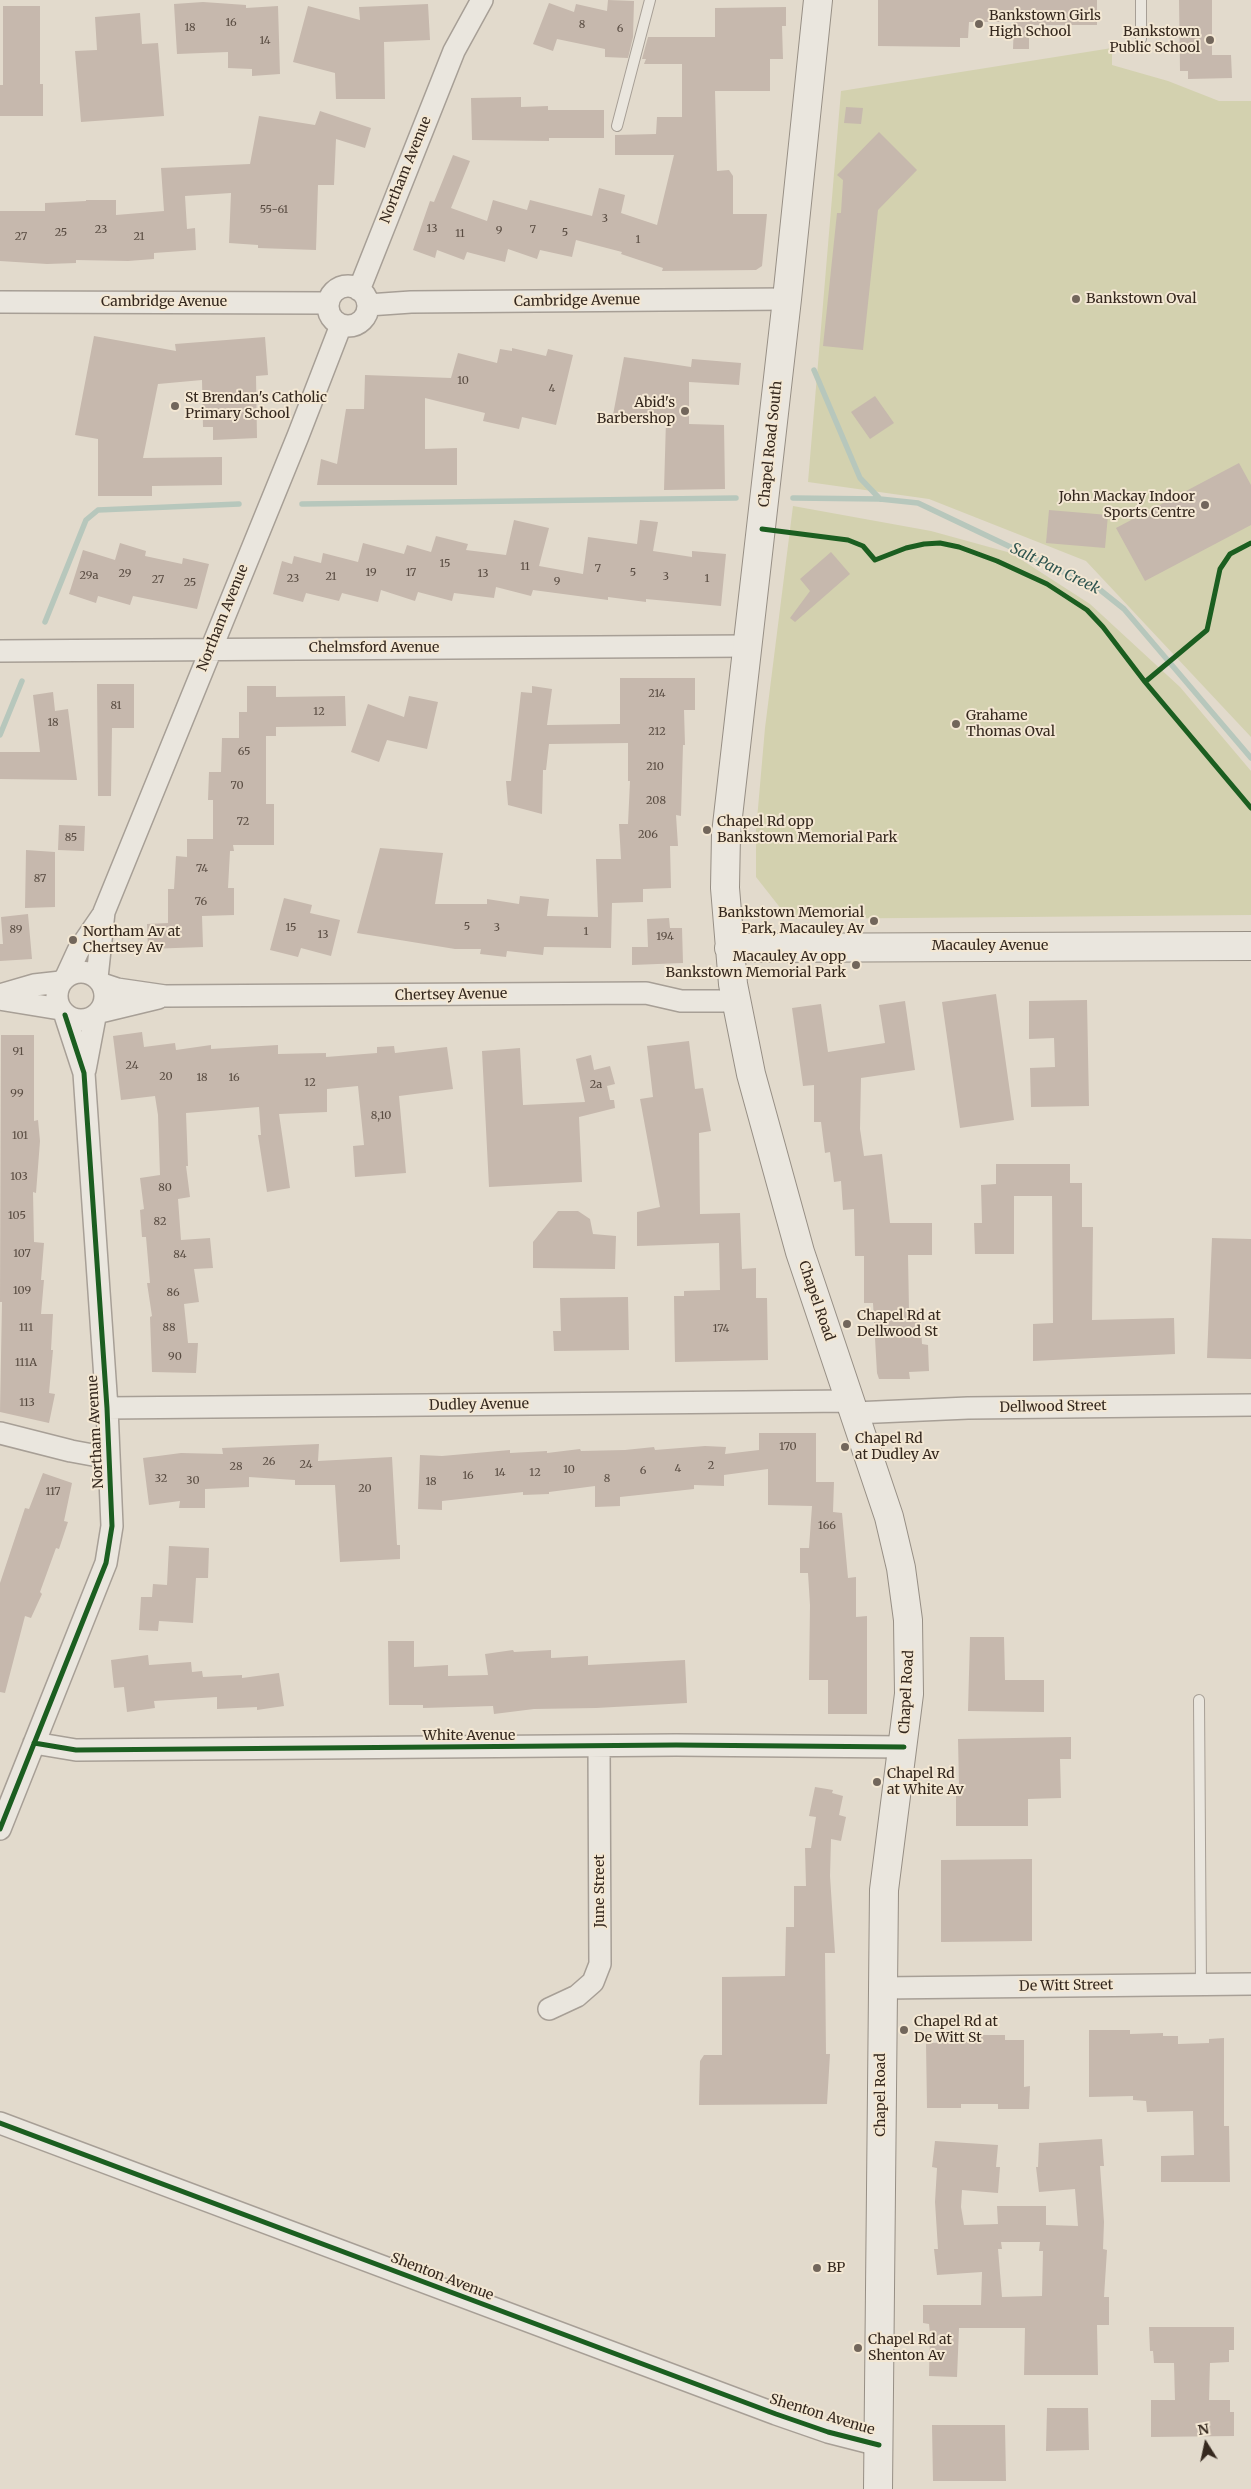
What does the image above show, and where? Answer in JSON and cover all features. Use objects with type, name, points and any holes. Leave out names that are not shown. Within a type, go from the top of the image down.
[{"type":"main road","name":"Chapel Road South","points":[[729,948],[725,855],[787,299],[818,0]]},
{"type":"main road","name":"Macauley Avenue","points":[[729,948],[1251,946]]},
{"type":"main road","name":"Chapel Road","points":[[729,948],[735,1001],[751,1074],[794,1234],[889,1517],[906,1595],[910,1672],[904,1746],[884,1890],[881,1988],[878,2489]]},
{"type":"street","name":"Northam Avenue","points":[[363,297],[454,50],[465,0]]},
{"type":"street","name":"Northam Avenue","points":[[454,50],[482,0]]},
{"type":"street","points":[[353,287],[363,297],[363,319],[349,326],[341,324],[331,316],[328,303],[334,291],[340,288],[353,287]]},
{"type":"street","name":"Cambridge Avenue","points":[[363,297],[411,302],[787,299]]},
{"type":"street","name":"Cambridge Avenue","points":[[0,302],[328,303]]},
{"type":"street","name":"Northam Avenue","points":[[64,980],[78,951],[104,912],[298,436],[341,324]]},
{"type":"street","name":"Chelmsford Avenue","points":[[0,651],[748,646]]},
{"type":"street","name":"Northam Avenue","points":[[100,981],[104,912]]},
{"type":"street","points":[[0,995],[34,985],[64,980],[84,972],[100,981],[106,998],[97,1014],[81,1021],[63,1012],[0,999]]},
{"type":"street","points":[[63,1012],[57,993],[64,980]]},
{"type":"street","name":"Chertsey Avenue","points":[[100,981],[117,989],[165,996],[646,993],[681,1001],[735,1001]]},
{"type":"street","name":"Chertsey Avenue","points":[[97,1014],[165,996]]},
{"type":"street","name":"Northam Avenue","points":[[0,1829],[110,1551],[112,1526],[107,1408],[84,1073],[63,1012]]},
{"type":"street","name":"Northam Avenue","points":[[84,1073],[97,1014]]},
{"type":"street","name":"Dellwood Street","points":[[852,1407],[968,1408],[1251,1405]]},
{"type":"street","name":"Dudley Avenue","points":[[107,1408],[852,1407]]},
{"type":"street","points":[[0,1434],[109,1458]]},
{"type":"street","name":"White Avenue","points":[[34,1743],[76,1750],[904,1746]]},
{"type":"street","name":"June Street","points":[[549,2009],[577,1996],[593,1982],[600,1964],[599,1746]]},
{"type":"street","name":"De Witt Street","points":[[881,1988],[1251,1984]]},
{"type":"street","name":"Shenton Avenue","points":[[0,2123],[776,2414],[828,2432],[879,2445]]},
{"type":"lane","points":[[617,126],[650,0]]},
{"type":"lane","points":[[1141,0],[1141,39]]},
{"type":"lane","points":[[1199,1700],[1202,1985]]},
{"type":"shaded area","points":[[1112,48],[1112,65],[1168,81],[1219,101],[1251,101],[1251,737],[1086,561],[929,499],[808,482],[841,91]]},
{"type":"shaded area","name":"Grahame Thomas Oval","points":[[793,506],[931,531],[1011,553],[1090,604],[1180,687],[1251,771],[1251,915],[789,919],[756,877],[756,831],[765,728]]},
{"type":"building","points":[[608,0],[634,1],[633,37],[628,58],[605,57],[605,49],[557,39],[553,51],[533,44],[549,3],[574,12],[576,4],[607,11]]},
{"type":"building","points":[[878,0],[1097,0],[1097,25],[1029,25],[1029,49],[1013,49],[1014,22],[969,22],[968,38],[960,38],[960,47],[878,46]]},
{"type":"building","points":[[1179,0],[1212,0],[1212,55],[1231,55],[1232,78],[1188,79],[1188,71],[1180,71]]},
{"type":"building","points":[[203,2],[246,5],[246,8],[278,6],[280,74],[252,76],[252,69],[228,68],[228,52],[177,54],[174,4]]},
{"type":"building","points":[[428,4],[430,40],[384,42],[385,99],[336,99],[335,73],[293,62],[308,6],[360,20],[359,7]]},
{"type":"building","points":[[3,6],[40,6],[40,84],[43,84],[43,116],[0,116],[0,85],[3,85]]},
{"type":"building","points":[[786,7],[786,26],[782,26],[783,59],[770,59],[770,91],[715,91],[717,171],[729,170],[733,176],[733,214],[767,214],[762,266],[756,270],[662,271],[663,268],[621,254],[622,252],[576,240],[572,257],[540,250],[537,259],[508,249],[505,262],[467,252],[464,260],[437,250],[435,258],[413,250],[430,201],[434,202],[453,155],[470,161],[451,208],[487,221],[493,200],[527,210],[530,200],[592,216],[599,188],[625,195],[621,213],[657,225],[674,155],[615,155],[615,135],[656,134],[657,117],[682,117],[682,64],[644,64],[646,59],[642,59],[648,37],[715,37],[715,8]]},
{"type":"building","points":[[140,13],[142,44],[158,43],[164,116],[81,122],[75,51],[97,50],[95,17]]},
{"type":"building","points":[[521,97],[521,107],[548,106],[548,110],[604,110],[604,138],[549,138],[549,141],[472,140],[471,98]]},
{"type":"building","points":[[846,107],[863,108],[861,124],[844,123]]},
{"type":"building","points":[[320,111],[371,128],[365,148],[336,139],[334,185],[318,185],[316,250],[258,248],[258,245],[229,243],[231,193],[185,196],[187,229],[195,228],[196,250],[154,253],[154,259],[128,261],[76,260],[76,263],[47,264],[0,261],[0,211],[45,211],[45,203],[116,200],[116,215],[164,211],[161,168],[250,164],[259,116],[315,125]]},
{"type":"building","points":[[879,132],[917,170],[878,210],[863,350],[823,346],[837,213],[841,213],[843,180],[837,175]]},
{"type":"building","points":[[94,336],[176,351],[175,344],[265,337],[268,375],[256,376],[257,438],[213,440],[213,427],[203,427],[202,380],[158,384],[143,458],[222,457],[222,485],[152,486],[152,496],[98,496],[98,439],[75,435]]},
{"type":"building","points":[[512,348],[546,356],[548,349],[573,355],[556,425],[522,417],[519,429],[483,421],[485,413],[425,398],[425,449],[457,448],[457,485],[317,485],[321,459],[337,464],[346,409],[364,409],[365,375],[451,378],[458,353],[497,363],[500,349],[512,351]]},
{"type":"building","points":[[624,357],[691,367],[692,359],[741,363],[739,385],[689,382],[689,424],[724,425],[725,489],[664,490],[666,420],[612,420]]},
{"type":"building","points":[[875,396],[894,423],[870,439],[851,412]]},
{"type":"building","name":"John Mackay Indoor Sports Centre","points":[[1239,463],[1251,485],[1251,525],[1145,581],[1116,528]]},
{"type":"building","points":[[1049,510],[1108,515],[1105,548],[1046,543]]},
{"type":"building","points":[[514,520],[549,528],[539,566],[583,574],[588,537],[637,544],[640,520],[658,522],[653,551],[692,557],[692,551],[726,554],[721,606],[646,599],[646,602],[608,597],[608,600],[533,590],[531,596],[496,587],[494,598],[454,593],[452,601],[418,592],[415,601],[381,590],[378,602],[342,593],[339,601],[306,593],[303,602],[273,594],[282,561],[292,564],[294,556],[321,563],[323,553],[358,562],[363,543],[404,554],[407,545],[431,552],[436,536],[468,544],[466,550],[506,555]]},
{"type":"building","points":[[120,543],[146,551],[145,556],[182,564],[183,558],[209,564],[197,609],[133,596],[130,605],[98,596],[96,603],[69,594],[83,550],[115,560]]},
{"type":"building","points":[[831,552],[850,574],[795,622],[790,618],[810,591],[800,579]]},
{"type":"building","points":[[620,678],[695,678],[695,710],[684,710],[685,745],[683,745],[681,816],[676,815],[678,846],[670,846],[671,888],[643,889],[643,902],[612,903],[611,948],[544,947],[543,955],[507,951],[506,957],[480,954],[481,949],[455,949],[357,933],[380,848],[443,853],[435,904],[487,904],[487,899],[519,904],[520,896],[549,899],[547,916],[598,917],[596,859],[621,859],[619,824],[628,824],[630,781],[628,781],[628,743],[549,744],[546,770],[543,770],[542,814],[508,805],[506,781],[511,781],[521,692],[532,693],[532,686],[552,689],[547,725],[620,724]]},
{"type":"building","points":[[97,684],[134,684],[134,728],[112,728],[111,796],[98,796]]},
{"type":"building","points":[[247,686],[276,686],[276,697],[345,696],[346,726],[276,727],[276,736],[266,736],[266,804],[274,804],[274,845],[233,845],[234,851],[230,851],[228,888],[234,888],[234,915],[202,916],[203,947],[148,949],[147,924],[168,923],[168,889],[174,889],[176,856],[187,857],[187,839],[213,839],[213,800],[208,800],[209,772],[221,772],[222,738],[239,738],[239,712],[247,712]]},
{"type":"building","points":[[53,692],[55,711],[68,709],[77,780],[0,779],[0,752],[40,752],[33,695]]},
{"type":"building","points":[[409,696],[438,702],[427,749],[387,740],[379,762],[351,752],[368,704],[404,717]]},
{"type":"building","points":[[59,825],[85,826],[84,851],[58,850]]},
{"type":"building","points":[[26,850],[55,852],[55,907],[25,908]]},
{"type":"building","points":[[284,898],[312,905],[310,913],[340,920],[331,956],[301,948],[298,957],[270,950]]},
{"type":"building","points":[[28,914],[32,959],[0,961],[0,944],[3,944],[1,917]]},
{"type":"building","points":[[669,918],[670,928],[682,928],[683,963],[632,965],[632,947],[648,947],[647,919]]},
{"type":"building","points":[[996,994],[1014,1120],[960,1128],[942,1002]]},
{"type":"building","points":[[1087,1000],[1089,1106],[1031,1107],[1030,1068],[1055,1067],[1054,1038],[1029,1039],[1029,1001]]},
{"type":"building","points":[[905,1001],[915,1070],[861,1078],[860,1129],[864,1156],[882,1154],[890,1223],[932,1223],[932,1255],[908,1255],[909,1310],[920,1310],[922,1344],[928,1345],[929,1371],[909,1372],[910,1379],[879,1379],[877,1373],[873,1303],[864,1303],[864,1256],[855,1256],[854,1209],[843,1210],[841,1181],[834,1182],[830,1152],[825,1153],[821,1122],[814,1122],[814,1085],[803,1086],[792,1008],[821,1004],[828,1052],[885,1043],[879,1005]]},
{"type":"building","points":[[142,1032],[144,1047],[175,1043],[176,1050],[211,1045],[211,1049],[278,1045],[278,1054],[326,1053],[326,1057],[377,1053],[377,1047],[394,1046],[395,1053],[447,1047],[453,1089],[399,1096],[406,1173],[355,1177],[353,1146],[364,1145],[358,1086],[327,1089],[327,1112],[279,1114],[290,1188],[267,1192],[258,1135],[261,1135],[259,1107],[186,1113],[188,1166],[186,1166],[190,1197],[178,1199],[181,1240],[210,1238],[213,1268],[194,1269],[199,1302],[184,1304],[188,1343],[198,1343],[196,1373],[152,1372],[150,1317],[152,1316],[147,1283],[150,1283],[146,1237],[142,1237],[140,1210],[144,1209],[140,1178],[160,1175],[158,1115],[155,1096],[121,1100],[113,1036]]},
{"type":"building","points":[[1,1035],[34,1035],[34,1121],[38,1120],[40,1141],[36,1193],[33,1192],[34,1242],[44,1243],[41,1280],[44,1280],[41,1314],[53,1314],[51,1350],[53,1350],[49,1393],[55,1394],[49,1423],[0,1412],[2,1302],[0,1302]]},
{"type":"building","points":[[689,1041],[695,1089],[703,1088],[711,1131],[699,1133],[700,1214],[740,1213],[742,1269],[756,1268],[756,1298],[767,1298],[768,1360],[675,1362],[674,1296],[684,1296],[684,1291],[720,1290],[719,1243],[637,1246],[637,1212],[660,1207],[640,1099],[653,1097],[647,1046]]},
{"type":"building","points":[[520,1048],[523,1105],[585,1102],[576,1059],[591,1055],[594,1070],[610,1066],[615,1084],[607,1086],[610,1100],[614,1100],[615,1108],[579,1117],[582,1182],[489,1187],[482,1051]]},
{"type":"building","points":[[996,1164],[1070,1164],[1070,1183],[1082,1183],[1082,1227],[1093,1227],[1092,1320],[1174,1318],[1175,1354],[1033,1361],[1033,1324],[1053,1323],[1052,1196],[1014,1196],[1014,1254],[975,1254],[974,1223],[982,1223],[981,1185],[996,1184]]},
{"type":"building","points":[[558,1211],[578,1211],[590,1219],[593,1234],[616,1236],[615,1269],[533,1268],[533,1242]]},
{"type":"building","points":[[1212,1238],[1251,1239],[1251,1359],[1207,1358]]},
{"type":"building","points":[[628,1297],[629,1350],[554,1351],[553,1331],[561,1331],[560,1298]]},
{"type":"building","points":[[759,1433],[816,1433],[816,1482],[834,1482],[833,1512],[842,1513],[848,1578],[856,1577],[856,1617],[867,1616],[867,1714],[828,1714],[828,1680],[809,1680],[810,1605],[808,1573],[800,1573],[800,1548],[809,1548],[812,1506],[768,1505],[768,1469],[724,1475],[724,1486],[694,1485],[694,1489],[620,1497],[620,1506],[595,1507],[595,1486],[549,1492],[549,1494],[523,1495],[523,1492],[442,1501],[442,1510],[418,1509],[420,1455],[442,1456],[510,1450],[510,1453],[547,1451],[547,1453],[580,1449],[581,1451],[625,1450],[654,1447],[655,1450],[705,1446],[726,1447],[725,1454],[759,1450]]},
{"type":"building","points":[[319,1444],[318,1461],[392,1457],[397,1545],[400,1545],[400,1559],[340,1562],[335,1485],[295,1485],[295,1480],[249,1477],[249,1487],[205,1489],[205,1508],[179,1508],[180,1501],[149,1505],[143,1458],[181,1453],[223,1454],[222,1448]]},
{"type":"building","points":[[43,1473],[72,1483],[64,1521],[68,1522],[59,1549],[56,1548],[40,1592],[42,1594],[31,1618],[25,1616],[5,1693],[0,1692],[0,1583],[25,1508],[29,1509]]},
{"type":"building","points":[[169,1546],[209,1548],[208,1578],[196,1578],[193,1623],[159,1621],[158,1631],[139,1630],[141,1597],[152,1597],[153,1584],[167,1585]]},
{"type":"building","points":[[970,1637],[1004,1637],[1005,1680],[1044,1680],[1044,1712],[968,1711]]},
{"type":"building","points":[[388,1641],[414,1641],[414,1667],[448,1665],[448,1676],[488,1675],[485,1654],[513,1650],[514,1652],[551,1650],[551,1658],[588,1656],[588,1665],[685,1660],[687,1703],[534,1709],[494,1714],[493,1706],[423,1708],[423,1705],[389,1705]]},
{"type":"building","points":[[148,1655],[149,1665],[191,1662],[192,1672],[202,1671],[203,1677],[242,1675],[242,1678],[279,1673],[284,1706],[257,1710],[257,1707],[217,1709],[217,1697],[154,1701],[155,1708],[127,1712],[124,1687],[114,1688],[111,1660]]},
{"type":"building","points":[[1071,1737],[1071,1759],[1060,1759],[1061,1798],[1028,1799],[1028,1826],[956,1826],[956,1786],[959,1786],[958,1739]]},
{"type":"building","points":[[815,1787],[833,1790],[832,1793],[843,1796],[839,1815],[846,1817],[841,1841],[831,1839],[830,1876],[835,1953],[825,1953],[826,2054],[830,2054],[827,2104],[699,2105],[700,2061],[704,2055],[722,2055],[722,1977],[785,1976],[786,1927],[794,1927],[794,1886],[806,1886],[805,1848],[811,1848],[816,1817],[809,1816]]},
{"type":"building","points":[[1032,1859],[1032,1941],[941,1942],[941,1860]]},
{"type":"building","points":[[1089,2030],[1130,2030],[1130,2034],[1163,2033],[1163,2036],[1178,2036],[1178,2044],[1209,2043],[1209,2039],[1224,2038],[1224,2126],[1229,2126],[1230,2182],[1161,2182],[1161,2156],[1194,2155],[1193,2111],[1147,2112],[1146,2101],[1133,2100],[1133,2096],[1089,2097]]},
{"type":"building","points":[[967,2035],[1005,2035],[1005,2040],[1024,2040],[1024,2087],[1030,2086],[1029,2109],[998,2109],[998,2104],[961,2104],[961,2108],[927,2108],[926,2043],[967,2042]]},
{"type":"building","points":[[1102,2139],[1104,2166],[1100,2166],[1104,2222],[1103,2249],[1107,2250],[1104,2297],[1109,2297],[1109,2325],[1097,2325],[1098,2375],[1024,2375],[1025,2328],[959,2328],[957,2377],[929,2376],[930,2334],[929,2324],[923,2323],[923,2305],[981,2305],[982,2272],[937,2275],[934,2249],[938,2249],[935,2202],[937,2168],[932,2167],[935,2141],[998,2145],[996,2167],[1000,2167],[998,2193],[962,2190],[961,2207],[964,2225],[998,2224],[997,2206],[1046,2206],[1046,2225],[1078,2226],[1075,2189],[1039,2192],[1036,2167],[1038,2167],[1039,2143]],"holes":[[[1001,2242],[1040,2242],[1039,2251],[1043,2251],[1042,2296],[1002,2297],[998,2249],[1002,2249]]]},
{"type":"building","points":[[1149,2327],[1234,2327],[1234,2350],[1229,2350],[1229,2362],[1210,2363],[1209,2400],[1230,2400],[1230,2412],[1234,2412],[1234,2436],[1151,2437],[1151,2400],[1175,2400],[1174,2363],[1154,2363],[1153,2351],[1150,2351]]},
{"type":"building","points":[[1047,2408],[1088,2408],[1089,2450],[1046,2451]]},
{"type":"building","points":[[932,2425],[1005,2425],[1006,2481],[933,2481]]},
{"type":"waterway","points":[[814,370],[860,478],[880,499]]},
{"type":"waterway","points":[[302,504],[736,498]]},
{"type":"waterway","name":"Salt Pan Creek","points":[[793,498],[880,499],[918,503],[1099,589],[1124,609],[1251,758]]},
{"type":"waterway","points":[[45,622],[86,520],[98,510],[239,504]]},
{"type":"waterway","points":[[0,735],[22,681]]},
{"type":"cycle path","points":[[762,529],[848,540],[863,546],[875,560],[906,548],[940,543],[959,547],[997,561],[1047,584],[1087,610],[1103,627],[1145,682],[1251,808]]},
{"type":"cycle path","points":[[1145,682],[1207,630],[1220,569],[1230,554],[1251,543]]},
{"type":"cycle path","points":[[0,1829],[106,1563],[112,1526],[107,1408],[84,1073],[65,1015]]},
{"type":"cycle path","points":[[34,1743],[76,1750],[676,1745],[904,1747]]},
{"type":"cycle path","points":[[0,2123],[776,2414],[828,2432],[879,2445]]},
{"type":"place","name":"Bankstown Girls High School","points":[[979,24]]},
{"type":"place","name":"Bankstown Public School","points":[[1210,40]]},
{"type":"place","name":"Bankstown Oval","points":[[1076,299]]},
{"type":"place","name":"St Brendan's Catholic Primary School","points":[[175,406]]},
{"type":"place","name":"Abid's Barbershop","points":[[685,411]]},
{"type":"place","name":"John Mackay Indoor Sports Centre","points":[[1205,505]]},
{"type":"place","name":"Grahame Thomas Oval","points":[[956,724]]},
{"type":"place","name":"Chapel Rd opp Bankstown Memorial Park","points":[[707,830]]},
{"type":"place","name":"Bankstown Memorial Park, Macauley Av","points":[[874,921]]},
{"type":"place","name":"Northam Av at Chertsey Av","points":[[73,940]]},
{"type":"place","name":"Macauley Av opp Bankstown Memorial Park","points":[[856,965]]},
{"type":"place","name":"Chapel Rd at Dellwood St","points":[[847,1324]]},
{"type":"place","name":"Chapel Rd at Dudley Av","points":[[845,1447]]},
{"type":"place","name":"Chapel Rd at White Av","points":[[877,1782]]},
{"type":"place","name":"Chapel Rd at De Witt St","points":[[904,2030]]},
{"type":"place","name":"BP","points":[[817,2268]]},
{"type":"place","name":"Chapel Rd at Shenton Av","points":[[858,2348]]}]
